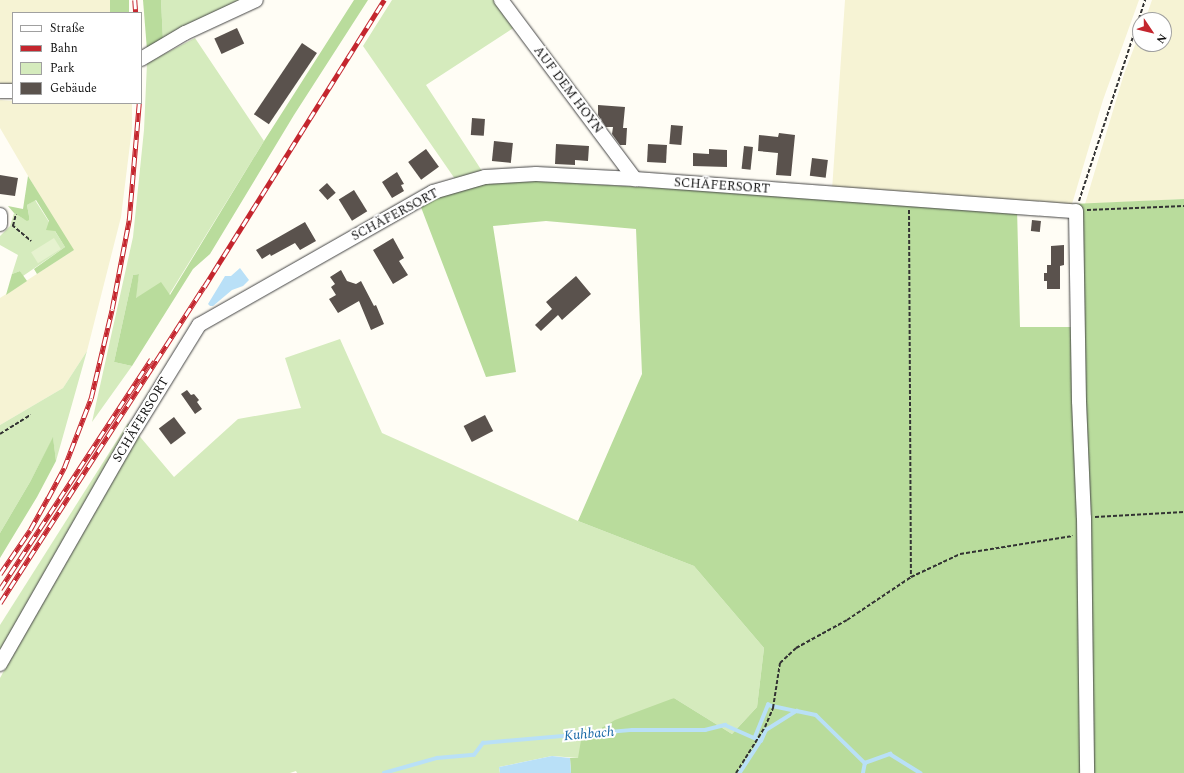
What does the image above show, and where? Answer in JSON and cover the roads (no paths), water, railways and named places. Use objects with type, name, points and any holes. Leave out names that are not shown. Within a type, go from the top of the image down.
[{"type":"street","points":[[142,58],[185,33],[256,0]]},
{"type":"street","name":"AUF DEM HOYN","points":[[501,0],[635,180]]},
{"type":"street","points":[[0,91],[12,91]]},
{"type":"street","name":"SCHÄFERSORT","points":[[0,664],[132,434],[194,332],[202,323],[434,192],[485,177],[536,174],[1076,211],[1079,401],[1084,518],[1087,773]]},
{"type":"water","points":[[240,268],[249,280],[243,286],[232,290],[213,306],[210,306],[208,304],[225,276],[231,276]]},
{"type":"water","points":[[552,756],[570,758],[571,773],[500,773],[499,767]]},
{"type":"waterway","points":[[755,737],[768,705],[797,711]]},
{"type":"waterway","points":[[761,741],[766,730],[797,711],[816,715],[865,763]]},
{"type":"waterway","name":"Kuhbach","points":[[384,773],[437,758],[474,755],[483,743],[632,730],[705,730],[725,725],[761,741],[740,773]]},
{"type":"waterway","name":"Kuhbach","points":[[863,773],[865,763],[890,754],[921,773]]},
{"type":"railway","points":[[135,0],[136,12]]},
{"type":"railway","points":[[0,603],[204,287],[384,0]]},
{"type":"railway","points":[[0,574],[30,530],[64,468],[91,398],[112,309],[129,220],[139,104]]},
{"type":"railway","points":[[0,589],[151,359]]}]
